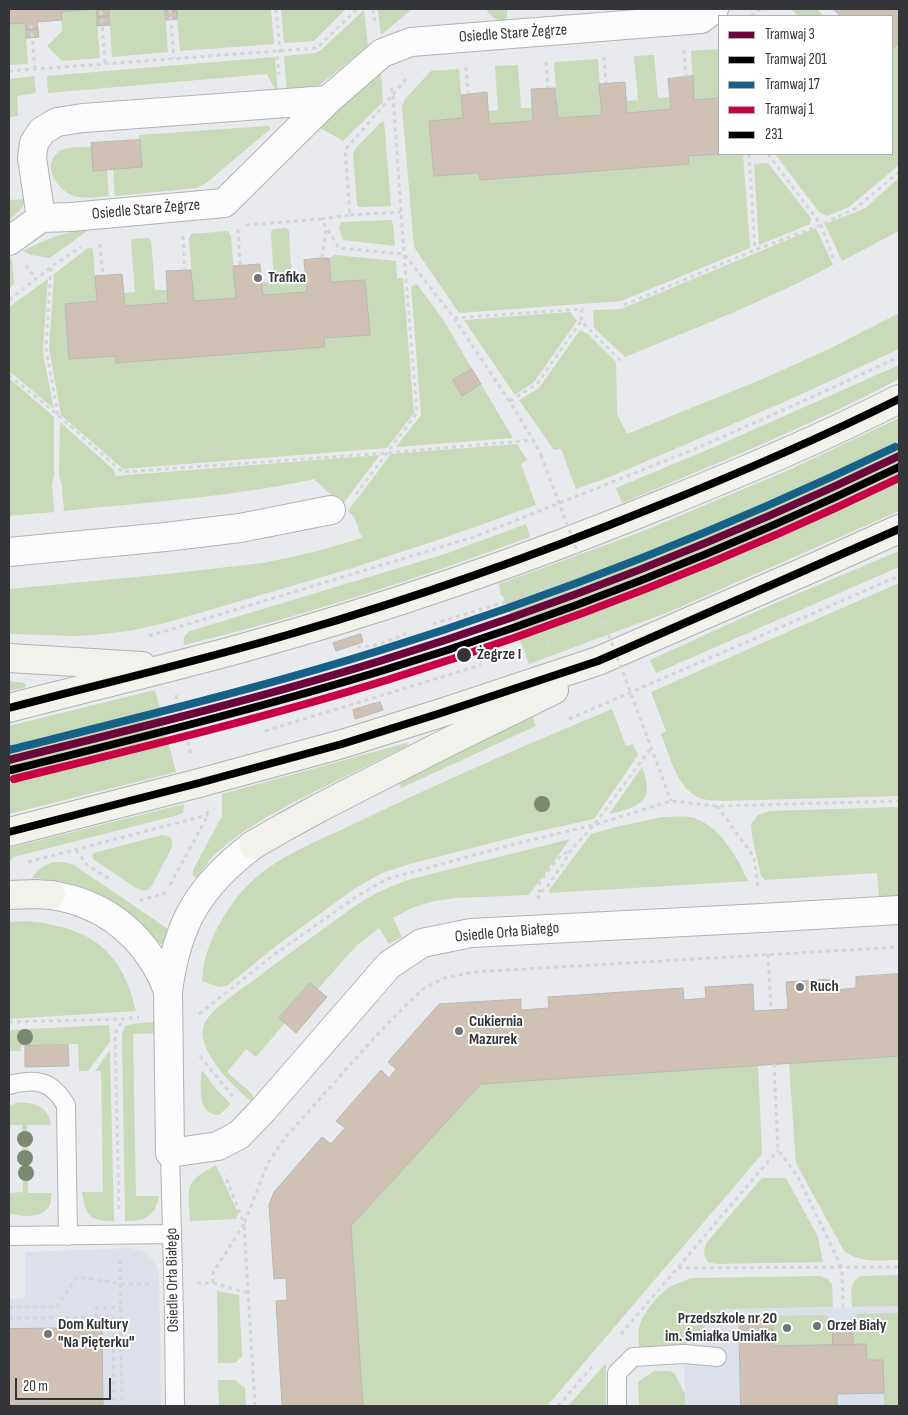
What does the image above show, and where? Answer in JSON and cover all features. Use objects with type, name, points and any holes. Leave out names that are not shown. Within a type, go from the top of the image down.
[{"type":"street","name":"Osiedle Stare Żegrze","points":[[42,218],[224,203],[328,100],[382,53],[411,42],[701,20],[714,9]]},
{"type":"street","points":[[9,242],[42,218],[32,158],[34,143],[42,131],[57,122],[84,118],[328,100]]},
{"type":"street","points":[[9,708],[240,648],[463,580],[574,540],[701,489],[826,434],[899,399]]},
{"type":"street","points":[[9,552],[240,528],[331,510]]},
{"type":"street","points":[[9,832],[342,744],[598,661],[899,529]]},
{"type":"street","points":[[9,658],[168,668]]},
{"type":"street","points":[[168,990],[179,938],[192,909],[210,883],[253,845],[450,741],[551,692],[598,661]]},
{"type":"street","name":"Osiedle Orła Białego","points":[[9,895],[51,895],[90,906],[113,918],[126,929],[138,940],[158,968],[168,990],[170,1153],[218,1146],[240,1135],[389,965],[422,943],[471,933],[899,910]]},
{"type":"lane","points":[[9,1085],[23,1082],[46,1084],[59,1093],[66,1105],[68,1236]]},
{"type":"lane","name":"Osiedle Orła Białego","points":[[170,1153],[175,1406]]},
{"type":"lane","points":[[9,1236],[172,1234]]},
{"type":"lane","points":[[617,1406],[618,1372],[634,1357],[684,1354],[718,1357]]},
{"type":"path","points":[[170,9],[174,58]]},
{"type":"path","points":[[276,9],[280,50],[277,56],[279,76]]},
{"type":"path","points":[[9,71],[317,48],[357,9]]},
{"type":"path","points":[[331,510],[345,508],[417,413],[393,94],[373,9]]},
{"type":"path","points":[[754,15],[760,9]]},
{"type":"path","points":[[101,12],[105,64]]},
{"type":"path","points":[[31,25],[35,70]]},
{"type":"path","points":[[684,49],[686,77]]},
{"type":"path","points":[[675,50],[693,49]]},
{"type":"path","points":[[604,55],[606,83]]},
{"type":"path","points":[[546,59],[548,88]]},
{"type":"path","points":[[466,64],[468,94]]},
{"type":"path","points":[[350,215],[345,150],[410,74]]},
{"type":"path","points":[[749,155],[755,250]]},
{"type":"path","points":[[769,155],[821,225],[833,258]]},
{"type":"path","points":[[624,305],[755,250],[821,225],[856,208],[899,172]]},
{"type":"path","points":[[240,265],[238,226],[401,212]]},
{"type":"path","points":[[320,219],[339,248],[404,254],[454,318],[534,440],[671,801]]},
{"type":"path","points":[[322,258],[326,228]]},
{"type":"path","points":[[182,230],[185,270]]},
{"type":"path","points":[[100,237],[103,276]]},
{"type":"path","points":[[9,300],[51,267],[82,247]]},
{"type":"path","points":[[51,267],[46,348],[58,415]]},
{"type":"path","points":[[454,318],[582,310],[581,321],[537,384],[510,402]]},
{"type":"path","points":[[581,321],[621,361]]},
{"type":"path","points":[[149,636],[474,537],[695,449],[899,357]]},
{"type":"path","points":[[9,375],[58,415],[122,472],[388,453],[534,440]]},
{"type":"path","points":[[505,602],[585,572]]},
{"type":"path","points":[[568,719],[899,576]]},
{"type":"path","points":[[540,646],[604,622]]},
{"type":"path","points":[[259,733],[486,664]]},
{"type":"path","points":[[546,888],[571,850],[594,824],[651,748]]},
{"type":"path","points":[[191,753],[198,751]]},
{"type":"path","points":[[198,1015],[271,957],[357,896],[387,879],[594,824],[671,801],[717,806],[899,800]]},
{"type":"path","points":[[717,806],[754,858],[768,955],[771,1010]]},
{"type":"path","points":[[20,864],[208,815]]},
{"type":"path","points":[[76,850],[87,865],[110,880]]},
{"type":"path","points":[[539,894],[540,882],[557,859],[571,850]]},
{"type":"path","points":[[134,895],[142,900],[166,893]]},
{"type":"path","points":[[248,1293],[213,1283],[213,1272],[244,1224],[268,1163],[284,1140],[374,1038],[423,990],[444,978],[474,972],[899,947]]},
{"type":"path","points":[[9,1022],[124,1019],[140,1017],[140,1009]]},
{"type":"path","points":[[122,1406],[115,1033],[124,1019]]},
{"type":"path","points":[[198,1054],[236,1100],[284,1140]]},
{"type":"path","points":[[774,1064],[778,1150],[798,1177],[842,1268],[843,1307]]},
{"type":"path","points":[[615,1341],[778,1150]]},
{"type":"path","points":[[244,1224],[254,1406]]},
{"type":"path","points":[[677,1268],[899,1267]]},
{"type":"path","points":[[9,1307],[57,1307],[76,1278],[88,1278],[121,1284]]},
{"type":"path","points":[[96,1317],[96,1308],[121,1307]]},
{"type":"path","points":[[9,1318],[114,1317],[114,1406]]},
{"type":"path","points":[[558,1406],[596,1363]]},
{"type":"shaded area","points":[[130,1248],[143,1251],[154,1261],[159,1271],[161,1406],[9,1406],[9,1299],[25,1298],[25,1252]]},
{"type":"shaded area","name":"Przedszkole nr 20 im. Śmiałka Umiałka","points":[[899,1278],[899,1406],[685,1406],[684,1345],[666,1310],[868,1307]]},
{"type":"green space","points":[[96,9],[100,58],[62,61],[47,46],[62,31],[61,12]]},
{"type":"green space","points":[[109,9],[165,9],[168,52],[112,57]]},
{"type":"green space","points":[[176,9],[271,9],[274,44],[180,51]]},
{"type":"green space","points":[[281,9],[346,9],[314,41],[284,43]]},
{"type":"green space","points":[[412,9],[381,35],[378,10]]},
{"type":"green space","points":[[486,9],[507,9],[507,21],[495,18]]},
{"type":"green space","points":[[791,9],[817,9],[822,15],[797,15]]},
{"type":"green space","points":[[364,10],[368,46],[321,84],[311,89],[287,94],[284,56],[315,53],[321,50]]},
{"type":"green space","points":[[25,23],[28,64],[9,65],[9,24]]},
{"type":"green space","points":[[899,43],[899,165],[849,207],[827,216],[819,212],[776,155],[893,155],[893,48]]},
{"type":"green space","points":[[718,49],[718,98],[694,100],[691,51]]},
{"type":"green space","points":[[654,55],[658,98],[670,97],[671,109],[627,113],[626,101],[638,100],[634,56]]},
{"type":"green space","points":[[275,57],[278,95],[267,74],[48,93],[47,76]]},
{"type":"green space","points":[[598,59],[602,115],[558,118],[554,62]]},
{"type":"green space","points":[[518,65],[521,108],[532,108],[533,121],[489,124],[488,111],[498,110],[495,66]]},
{"type":"green space","points":[[459,69],[463,118],[429,121],[434,176],[479,173],[480,180],[688,164],[688,156],[743,155],[750,248],[621,301],[459,313],[414,247],[402,107],[405,99],[431,71]]},
{"type":"green space","points":[[381,73],[383,102],[343,141],[320,128],[322,123]]},
{"type":"green space","points":[[34,76],[36,93],[17,96],[18,116],[9,117],[9,79]]},
{"type":"green space","points":[[384,121],[391,206],[359,207],[357,205],[353,153]]},
{"type":"green space","points":[[269,126],[270,129],[268,131],[205,184],[196,188],[115,196],[113,169],[142,167],[139,135]]},
{"type":"green space","points":[[91,147],[107,170],[109,196],[87,198],[74,196],[62,189],[54,178],[51,165],[57,153],[69,148]]},
{"type":"green space","points":[[768,163],[811,218],[810,224],[759,245],[754,164]]},
{"type":"green space","points":[[899,178],[899,231],[842,261],[825,224],[864,209]]},
{"type":"green space","points":[[26,199],[19,211],[9,220],[9,200]]},
{"type":"green space","points":[[391,220],[395,246],[343,240],[339,228],[341,222]]},
{"type":"green space","points":[[87,228],[87,231],[50,258],[31,255],[23,251],[54,237]]},
{"type":"green space","points":[[286,228],[289,231],[292,280],[306,279],[307,292],[263,295],[262,282],[274,281],[271,233],[273,229]]},
{"type":"green space","points":[[816,228],[833,265],[756,302],[625,357],[594,328],[593,310],[621,309]]},
{"type":"green space","points":[[228,231],[231,236],[236,298],[194,301],[189,239],[191,234]]},
{"type":"green space","points":[[149,238],[151,241],[155,290],[167,290],[168,303],[125,306],[124,293],[135,292],[131,242],[133,239]]},
{"type":"green space","points":[[88,248],[93,250],[97,301],[65,304],[69,359],[116,356],[116,362],[325,346],[324,338],[369,335],[365,280],[331,282],[329,258],[335,255],[396,261],[397,278],[403,278],[414,413],[387,448],[123,469],[61,415],[49,348],[54,274]]},
{"type":"green space","points":[[9,258],[12,260],[14,284],[9,289]]},
{"type":"green space","points":[[48,279],[43,348],[54,409],[9,372],[9,307]]},
{"type":"green space","points":[[417,284],[444,321],[472,369],[453,380],[462,395],[481,384],[513,438],[396,447],[421,415],[411,286]]},
{"type":"green space","points":[[570,312],[577,321],[534,382],[515,395],[464,320]]},
{"type":"green space","points":[[899,313],[899,349],[791,399],[612,476],[576,489],[561,449],[554,450],[519,400],[539,388],[580,330],[588,334],[616,362],[617,414],[627,434],[765,378],[833,347]]},
{"type":"green space","points":[[899,365],[899,379],[831,413],[622,503],[616,488],[719,445]]},
{"type":"green space","points":[[9,378],[54,417],[54,475],[52,485],[54,512],[9,516]]},
{"type":"green space","points":[[899,418],[899,511],[669,612],[529,664],[503,596],[501,596],[499,584],[641,532],[791,469]]},
{"type":"green space","points":[[60,422],[114,470],[115,476],[380,455],[342,505],[314,479],[221,495],[64,511],[59,475]]},
{"type":"green space","points":[[517,444],[527,460],[521,464],[536,505],[343,571],[165,623],[129,631],[94,635],[9,634],[9,589],[263,563],[314,552],[362,538],[354,517],[348,511],[391,454]]},
{"type":"green space","points":[[526,524],[530,537],[487,553],[315,610],[184,645],[184,637],[190,631],[445,554]]},
{"type":"green space","points":[[899,551],[899,567],[656,673],[650,660],[764,608]]},
{"type":"green space","points":[[899,583],[899,796],[723,801],[707,800],[689,791],[676,774],[672,764],[661,734],[666,731],[651,692]]},
{"type":"green space","points":[[9,681],[25,683],[26,686],[9,691]]},
{"type":"green space","points":[[155,690],[176,772],[9,814],[9,726]]},
{"type":"green space","points":[[612,709],[626,746],[633,744],[638,755],[594,819],[522,835],[382,873],[354,889],[276,946],[227,986],[219,987],[202,981],[204,962],[208,949],[221,920],[246,887],[270,866],[312,843],[419,793]]},
{"type":"green space","points":[[532,716],[536,726],[401,788],[399,783]]},
{"type":"green space","points":[[408,744],[407,746],[265,818],[237,836],[214,855],[196,878],[193,875],[193,870],[222,816],[222,794]]},
{"type":"green space","points":[[642,767],[647,788],[646,795],[642,801],[629,809],[609,814]]},
{"type":"green space","points":[[184,804],[183,813],[178,815],[14,857],[9,862],[9,848]]},
{"type":"green space","points":[[899,807],[899,897],[879,898],[877,873],[765,880],[761,876],[751,824],[758,815],[770,811]]},
{"type":"green space","points":[[663,817],[690,817],[712,828],[729,847],[749,881],[549,893],[549,890],[591,834]]},
{"type":"green space","points":[[162,835],[168,836],[172,840],[172,847],[151,887],[145,890],[136,888],[93,859],[92,855],[94,853]]},
{"type":"green space","points":[[570,839],[529,895],[456,898],[434,901],[412,908],[393,918],[402,937],[389,944],[379,928],[356,946],[318,989],[310,983],[279,1018],[285,1023],[256,1057],[246,1049],[227,1072],[252,1094],[254,1100],[252,1102],[236,1088],[212,1059],[203,1038],[203,1026],[210,1015],[233,995],[369,897],[411,879]]},
{"type":"green space","points":[[53,862],[64,862],[74,865],[168,929],[164,942],[158,943],[130,915],[102,895],[71,884],[32,878],[41,868]]},
{"type":"green space","points":[[25,921],[67,928],[84,935],[98,944],[111,956],[121,971],[130,989],[136,1011],[9,1019],[9,922]]},
{"type":"green space","points":[[155,1022],[156,1033],[133,1034],[136,1196],[159,1196],[155,1209],[148,1216],[143,1219],[125,1221],[122,1033],[125,1026]]},
{"type":"green space","points":[[109,1025],[110,1042],[88,1071],[79,1071],[78,1044],[21,1046],[21,1051],[9,1051],[9,1030]]},
{"type":"green space","points":[[110,1050],[114,1221],[106,1221],[90,1216],[85,1207],[82,1192],[103,1192],[101,1071],[95,1071]]},
{"type":"green space","points":[[899,1056],[899,1260],[864,1260],[844,1251],[796,1163],[789,1063]]},
{"type":"green space","points":[[758,1065],[762,1154],[547,1406],[363,1406],[351,1226],[481,1084]]},
{"type":"green space","points":[[203,1071],[216,1089],[231,1104],[219,1115],[207,1111],[204,1106],[201,1086],[201,1073]]},
{"type":"green space","points":[[16,1103],[28,1103],[39,1106],[47,1113],[51,1125],[27,1125],[28,1193],[52,1193],[47,1210],[31,1216],[9,1213],[9,1193],[23,1192],[22,1125],[9,1125],[9,1106]]},
{"type":"green space","points":[[216,1165],[238,1213],[236,1219],[190,1221],[190,1187],[198,1176]]},
{"type":"green space","points":[[762,1178],[786,1178],[818,1237],[823,1262],[716,1264],[708,1262],[704,1252],[707,1242]]},
{"type":"green space","points":[[899,1275],[899,1306],[852,1307],[852,1285],[861,1276]]},
{"type":"green space","points":[[820,1276],[828,1279],[832,1285],[833,1307],[726,1309],[726,1320],[706,1324],[693,1340],[686,1344],[669,1348],[639,1348],[639,1328],[647,1311],[661,1294],[678,1283],[692,1278]]},
{"type":"green space","points":[[217,1291],[239,1295],[242,1356],[235,1363],[218,1363]]},
{"type":"green space","points":[[898,1313],[899,1406],[884,1406],[883,1360],[867,1360],[866,1344],[853,1345],[853,1319],[857,1314]]},
{"type":"green space","points":[[826,1315],[833,1321],[833,1345],[773,1346],[772,1316]]},
{"type":"green space","points":[[606,1363],[606,1406],[568,1406]]},
{"type":"green space","points":[[654,1371],[670,1371],[675,1374],[685,1394],[685,1406],[639,1406],[638,1382]]},
{"type":"green space","points":[[218,1380],[235,1380],[245,1388],[246,1406],[219,1406]]},
{"type":"building","points":[[9,9],[96,9],[61,12],[62,20],[37,22],[38,29],[26,30],[25,23],[9,24]]},
{"type":"building","points":[[96,9],[109,9],[109,16],[97,17]]},
{"type":"building","points":[[165,9],[176,9],[177,11],[165,11]]},
{"type":"building","points":[[834,9],[899,9],[899,43],[893,48],[893,15],[839,15]]},
{"type":"building","points":[[165,11],[177,11],[177,19],[166,20]]},
{"type":"building","points":[[109,16],[110,25],[97,26],[97,17]]},
{"type":"building","points":[[38,29],[39,37],[26,38],[26,30]]},
{"type":"building","points":[[693,76],[694,100],[718,98],[718,154],[688,156],[689,164],[480,180],[479,173],[434,176],[429,121],[463,118],[461,95],[487,92],[489,124],[533,121],[531,89],[555,88],[558,118],[602,115],[599,84],[625,82],[627,113],[671,109],[668,79]]},
{"type":"building","points":[[140,140],[142,167],[93,171],[91,143]]},
{"type":"building","points":[[329,258],[331,282],[365,280],[370,335],[324,338],[325,347],[116,363],[116,356],[69,359],[65,304],[97,301],[95,276],[122,274],[125,306],[168,303],[166,271],[191,270],[194,301],[236,298],[233,266],[260,264],[263,295],[307,292],[304,260]]},
{"type":"building","points":[[472,369],[481,384],[462,396],[453,380]]},
{"type":"building","points":[[361,634],[363,642],[336,651],[333,643]]},
{"type":"building","points":[[380,702],[383,710],[355,719],[353,710]]},
{"type":"building","points":[[899,974],[899,1056],[481,1084],[351,1226],[363,1406],[282,1406],[276,1301],[287,1300],[286,1278],[274,1279],[269,1205],[274,1192],[322,1137],[331,1144],[345,1128],[336,1121],[381,1070],[389,1078],[396,1069],[388,1062],[439,1004],[521,999],[521,1010],[549,1008],[548,997],[683,988],[684,1000],[706,998],[705,987],[753,984],[754,1011],[788,1009],[786,982],[834,979],[835,990],[856,988],[856,977]]},
{"type":"building","points":[[310,983],[327,997],[296,1033],[279,1018]]},
{"type":"building","points":[[68,1045],[69,1066],[25,1067],[25,1046]]},
{"type":"building","points":[[739,1316],[772,1316],[773,1346],[866,1344],[867,1360],[883,1360],[884,1393],[837,1394],[837,1406],[741,1406]]},
{"type":"building","points":[[102,1328],[103,1406],[9,1406],[9,1329]]},
{"type":"building","points":[[833,1333],[853,1333],[853,1345],[833,1345]]},
{"type":"tram line","name":"17","points":[[9,750],[286,678],[444,630],[640,559],[832,477],[895,447]]},
{"type":"tram line","name":"3","points":[[9,760],[288,688],[447,640],[578,593],[708,542],[899,456]]},
{"type":"tram line","name":"201","points":[[11,770],[289,698],[381,671],[514,628],[709,553],[899,467]]},
{"type":"tram line","name":"1","points":[[14,779],[294,707],[453,659],[583,613],[711,563],[899,478]]},
{"type":"transit line","name":"231","points":[[9,708],[339,620],[474,575],[608,526],[714,483],[899,399]]},
{"type":"transit line","name":"231","points":[[9,832],[342,744],[598,661],[899,529]]},
{"type":"place","name":"Trafika","points":[[258,278]]},
{"type":"place","name":"Żegrze I","points":[[464,655]]},
{"type":"place","name":"Ruch","points":[[800,987]]},
{"type":"place","name":"Cukiernia Mazurek","points":[[459,1031]]},
{"type":"place","name":"Orzeł Biały","points":[[817,1326]]},
{"type":"place","name":"Przedszkole nr 20 im. Śmiałka Umiałka","points":[[787,1328]]},
{"type":"place","name":"Dom Kultury \"Na Pięterku\"","points":[[48,1334]]}]
